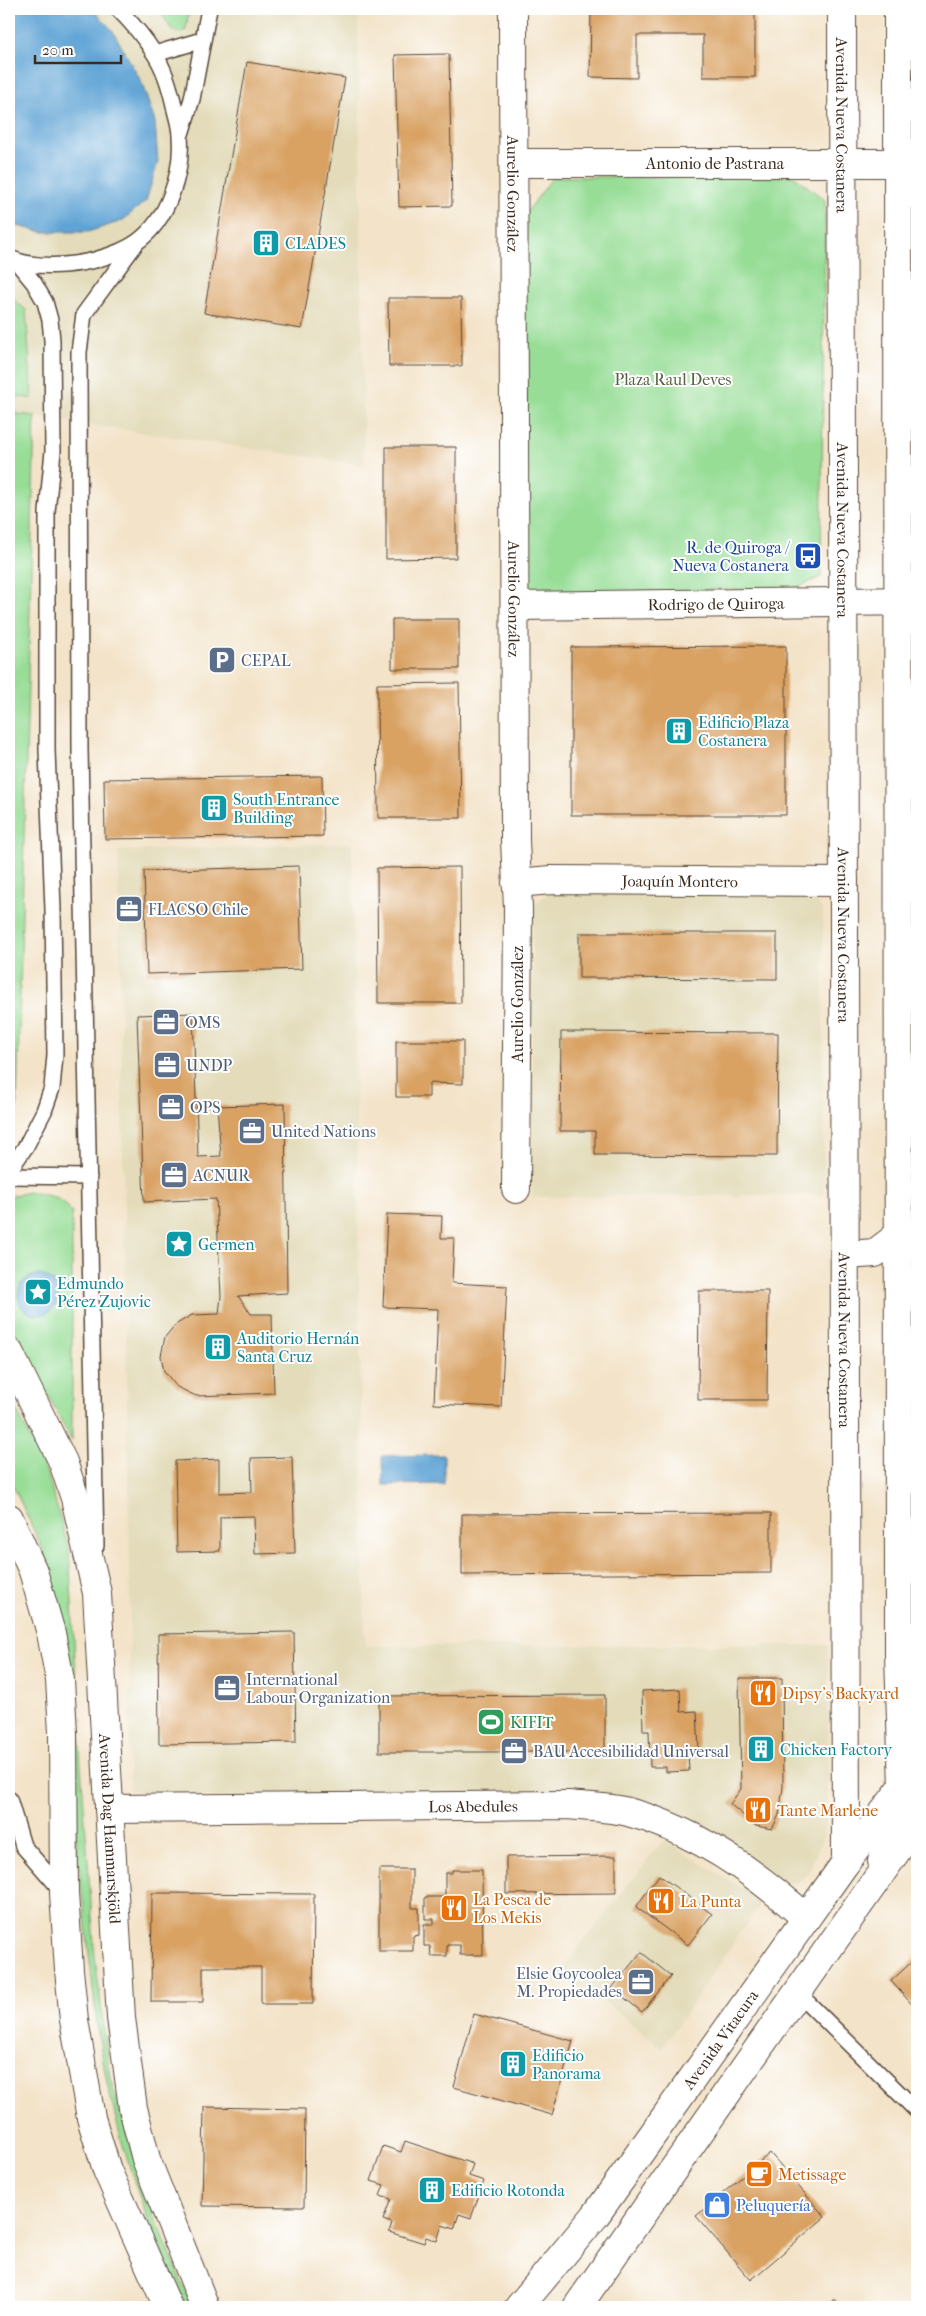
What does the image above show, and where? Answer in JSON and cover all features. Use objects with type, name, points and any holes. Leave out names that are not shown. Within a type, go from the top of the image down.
[{"type":"main road","name":"Aurelio González","points":[[513,9],[516,883],[518,918],[516,1189]]},
{"type":"main road","name":"Avenida Nueva Costanera","points":[[842,9],[846,1862]]},
{"type":"main road","points":[[871,1885],[897,1828],[910,1779],[899,1653],[899,1235],[908,601],[908,163],[898,9]]},
{"type":"main road","name":"Antonio de Pastrana","points":[[514,163],[908,163]]},
{"type":"main road","name":"Rodrigo de Quiroga","points":[[515,606],[908,601]]},
{"type":"main road","name":"Joaquín Montero","points":[[516,883],[552,880],[844,882]]},
{"type":"main road","points":[[846,1255],[875,1253],[899,1235]]},
{"type":"main road","name":"Avenida Dag Hammarskjöld","points":[[9,1352],[63,1462],[75,1498],[97,1593],[121,2018],[133,2108],[146,2159],[205,2307]]},
{"type":"main road","points":[[9,1518],[33,1571],[51,1633],[60,1680],[63,1733],[64,1893],[74,2020],[91,2118],[107,2170],[168,2307]]},
{"type":"main road","points":[[899,1653],[907,1668],[917,1678]]},
{"type":"main road","name":"Avenida Vitacura","points":[[519,2307],[595,2216],[846,1862],[910,1779]]},
{"type":"main road","name":"Los Abedules","points":[[109,1809],[568,1805],[627,1812],[678,1830],[728,1857],[778,1893],[806,1918]]},
{"type":"main road","points":[[577,2307],[871,1885],[917,1822]]},
{"type":"lane","points":[[118,9],[130,21],[155,54],[170,89],[180,136]]},
{"type":"lane","points":[[97,1593],[80,750],[79,352],[84,314],[137,242],[152,227],[172,195],[178,171],[180,136],[192,99],[209,9]]},
{"type":"lane","points":[[155,54],[202,40]]},
{"type":"lane","points":[[12,259],[44,265],[83,263],[105,257],[137,242]]},
{"type":"lane","points":[[9,1171],[26,1146],[44,1111],[52,1088],[55,1055],[53,910],[47,750],[47,512],[53,451],[52,340],[50,320],[45,302],[34,283],[12,259]]},
{"type":"lane","points":[[9,1176],[89,1178]]},
{"type":"lane","points":[[9,1799],[23,1846],[64,1893]]},
{"type":"lane","points":[[797,1992],[917,2111]]},
{"type":"shaded area","points":[[9,9],[358,9],[364,465],[9,413]]},
{"type":"shaded area","points":[[910,9],[917,9],[917,140],[912,127]]},
{"type":"shaded area","points":[[917,619],[917,1409],[915,1409],[911,638],[913,624]]},
{"type":"shaded area","points":[[352,843],[365,1646],[828,1645],[828,1807],[823,1838],[809,1872],[800,1882],[788,1884],[687,1816],[657,1806],[625,1801],[174,1797],[129,1790],[130,1568],[118,851]]},
{"type":"shaded area","points":[[551,892],[806,894],[819,905],[823,911],[824,1195],[532,1197],[532,915],[536,903]]},
{"type":"shaded area","points":[[917,1587],[917,1658],[915,1649],[914,1590]]},
{"type":"shaded area","points":[[664,1840],[762,1901],[662,2048],[593,1993],[555,1977]]},
{"type":"green space","points":[[159,9],[189,9],[186,30],[180,33],[172,30]]},
{"type":"green space","name":"Plaza Raul Deves","points":[[794,176],[825,200],[821,577],[796,588],[534,594],[522,580],[523,217],[553,177]]},
{"type":"green space","points":[[9,296],[26,310],[32,399],[9,395]]},
{"type":"green space","points":[[9,413],[35,416],[17,1107],[9,1120]]},
{"type":"green space","points":[[30,1192],[59,1200],[72,1213],[72,1441],[9,1322],[9,1199],[14,1195]]},
{"type":"green space","points":[[9,1394],[48,1476],[69,1549],[81,1767],[95,1957],[110,2078],[146,2196],[192,2307],[186,2307],[150,2226],[121,2139],[107,2083],[98,2032],[76,1841],[72,1681],[64,1623],[44,1552],[9,1477]]},
{"type":"water","points":[[9,9],[93,9],[113,31],[141,81],[155,122],[158,162],[146,201],[122,221],[88,232],[43,232],[9,224]]},
{"type":"water","points":[[38,1275],[49,1278],[55,1284],[58,1295],[55,1306],[49,1312],[38,1315],[27,1312],[21,1306],[18,1295],[21,1284],[27,1278]]},
{"type":"water","points":[[444,1455],[444,1484],[383,1485],[382,1456]]},
{"type":"building","points":[[591,9],[755,9],[755,77],[703,77],[703,35],[637,35],[637,78],[590,77]]},
{"type":"building","points":[[449,54],[452,206],[399,207],[395,55]]},
{"type":"building","name":"CLADES","points":[[247,62],[345,78],[302,329],[204,313]]},
{"type":"building","points":[[388,298],[461,298],[462,366],[389,366]]},
{"type":"building","points":[[386,447],[456,447],[456,558],[386,559]]},
{"type":"building","points":[[392,619],[459,619],[459,669],[392,669]]},
{"type":"building","name":"Edificio Plaza Costanera","points":[[786,646],[786,815],[571,815],[571,647]]},
{"type":"building","points":[[459,683],[461,818],[378,818],[377,684]]},
{"type":"building","name":"South Entrance Building","points":[[322,776],[323,836],[105,839],[104,779]]},
{"type":"building","points":[[299,866],[302,969],[147,974],[144,871]]},
{"type":"building","points":[[460,867],[461,1003],[378,1003],[377,868]]},
{"type":"building","points":[[579,933],[777,933],[777,979],[579,978]]},
{"type":"building","name":"United Nations","points":[[193,1013],[198,1157],[221,1156],[217,1106],[285,1104],[287,1293],[238,1296],[251,1314],[272,1314],[274,1393],[196,1396],[177,1387],[164,1371],[161,1356],[165,1337],[175,1325],[192,1315],[219,1314],[221,1296],[216,1199],[144,1202],[137,1015]]},
{"type":"building","points":[[561,1032],[778,1033],[777,1156],[595,1155],[595,1131],[560,1131]]},
{"type":"building","points":[[396,1041],[463,1041],[463,1084],[429,1083],[429,1097],[396,1097]]},
{"type":"building","points":[[387,1214],[442,1216],[441,1238],[454,1238],[452,1283],[507,1286],[501,1407],[434,1404],[438,1309],[383,1307]]},
{"type":"building","points":[[699,1291],[768,1291],[767,1400],[698,1400]]},
{"type":"building","points":[[292,1457],[295,1553],[255,1554],[254,1516],[220,1517],[220,1551],[177,1552],[175,1461],[219,1459],[219,1493],[252,1492],[251,1458]]},
{"type":"building","points":[[771,1513],[771,1573],[462,1575],[462,1514]]},
{"type":"building","name":"International Labour Organization","points":[[294,1632],[296,1742],[159,1744],[158,1634]]},
{"type":"building","points":[[739,1678],[782,1678],[783,1787],[779,1815],[772,1829],[756,1826],[730,1804],[741,1789]]},
{"type":"building","points":[[680,1689],[681,1712],[697,1711],[699,1751],[688,1752],[689,1771],[666,1772],[666,1767],[650,1767],[649,1731],[643,1731],[642,1691]]},
{"type":"building","points":[[605,1695],[605,1752],[379,1752],[379,1696]]},
{"type":"building","points":[[616,1856],[616,1893],[506,1894],[506,1857]]},
{"type":"building","points":[[379,1869],[412,1869],[412,1908],[419,1908],[419,1935],[413,1936],[413,1951],[379,1951]]},
{"type":"building","name":"La Pesca de Los Mekis","points":[[452,1870],[482,1870],[483,1955],[460,1955],[460,1945],[447,1945],[447,1956],[431,1956],[430,1946],[424,1946],[424,1925],[434,1925],[434,1919],[425,1919],[425,1897],[445,1897],[445,1873],[452,1873]]},
{"type":"building","points":[[659,1875],[712,1914],[688,1945],[636,1907]]},
{"type":"building","points":[[152,1893],[314,1894],[313,2004],[261,2004],[261,1967],[203,1967],[203,2002],[151,2002]]},
{"type":"building","name":"Elsie Goycoolea M. Propiedades","points":[[641,1952],[671,1976],[642,2012],[612,1988]]},
{"type":"building","points":[[917,1957],[917,2010],[891,1981]]},
{"type":"building","name":"Edificio Panorama","points":[[474,2014],[573,2041],[552,2115],[454,2087]]},
{"type":"building","points":[[204,2107],[305,2109],[304,2207],[202,2206]]},
{"type":"building","name":"Edificio Rotonda","points":[[405,2141],[473,2164],[469,2176],[484,2181],[471,2218],[459,2214],[454,2229],[442,2225],[437,2241],[426,2237],[424,2243],[389,2232],[392,2223],[383,2220],[391,2199],[380,2196],[384,2185],[371,2181],[383,2146],[401,2152]]},
{"type":"building","points":[[770,2153],[825,2217],[751,2280],[696,2216]]},
{"type":"building","points":[[834,2299],[843,2307],[826,2307]]},
{"type":"place","name":"CLADES","points":[[266,243]]},
{"type":"place","name":"R. de Quiroga / Nueva Costanera","points":[[808,556]]},
{"type":"place","name":"CEPAL","points":[[222,660]]},
{"type":"place","name":"Edificio Plaza Costanera","points":[[679,731]]},
{"type":"place","name":"South Entrance Building","points":[[214,808]]},
{"type":"place","name":"FLACSO Chile","points":[[129,909]]},
{"type":"place","name":"OMS","points":[[166,1022]]},
{"type":"place","name":"UNDP","points":[[167,1065]]},
{"type":"place","name":"OPS","points":[[171,1107]]},
{"type":"place","name":"United Nations","points":[[252,1131]]},
{"type":"place","name":"ACNUR","points":[[174,1175]]},
{"type":"place","name":"Germen","points":[[179,1244]]},
{"type":"place","name":"Edmundo Pérez Zujovic","points":[[38,1292]]},
{"type":"place","name":"Auditorio Hernán Santa Cruz","points":[[218,1347]]},
{"type":"place","name":"International Labour Organization","points":[[227,1688]]},
{"type":"place","name":"Dipsy's Backyard","points":[[763,1693]]},
{"type":"place","name":"KIFIT","points":[[491,1722]]},
{"type":"place","name":"Chicken Factory","points":[[761,1749]]},
{"type":"place","name":"BAU Accesibilidad Universal","points":[[514,1751]]},
{"type":"place","name":"Tante Marlene","points":[[758,1810]]},
{"type":"place","name":"La Punta","points":[[661,1901]]},
{"type":"place","name":"La Pesca de Los Mekis","points":[[454,1908]]},
{"type":"place","name":"Elsie Goycoolea M. Propiedades","points":[[641,1982]]},
{"type":"place","name":"Edificio Panorama","points":[[513,2064]]},
{"type":"place","name":"Metissage","points":[[759,2174]]},
{"type":"place","name":"Edificio Rotonda","points":[[432,2190]]},
{"type":"place","name":"Peluquería","points":[[717,2205]]}]
